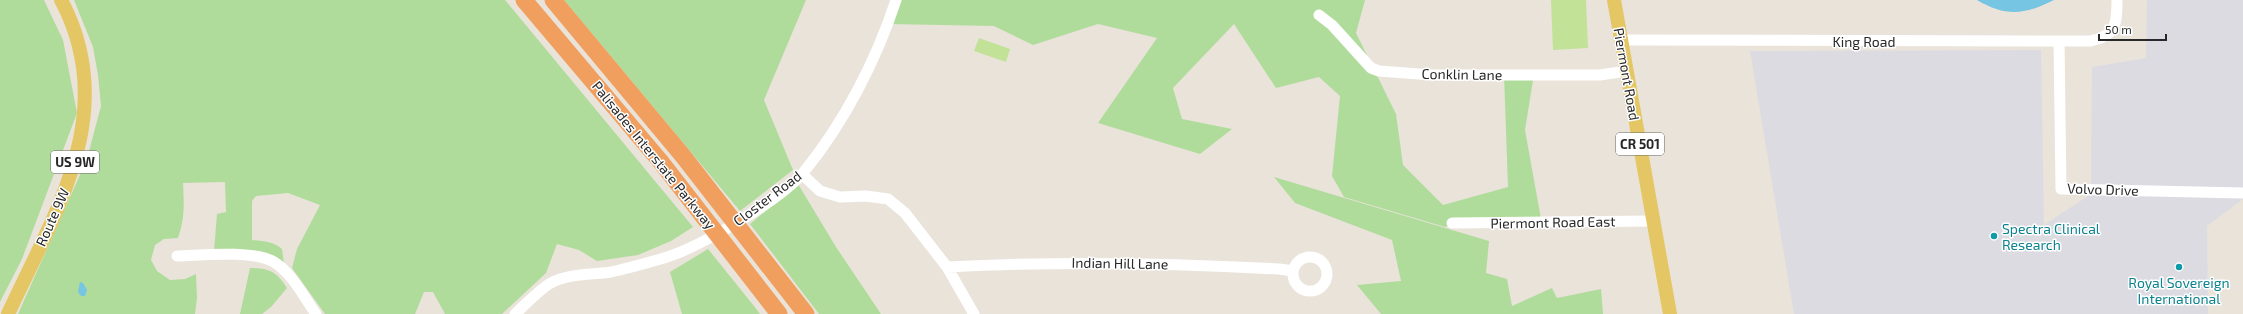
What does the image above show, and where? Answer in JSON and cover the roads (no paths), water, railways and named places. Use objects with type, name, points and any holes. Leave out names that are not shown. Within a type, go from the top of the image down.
[{"type":"highway","name":"Palisades Interstate Parkway","points":[[524,0],[620,111],[712,225],[779,314]]},
{"type":"highway","name":"Palisades Interstate Parkway","points":[[553,0],[642,105],[730,214],[806,314]]},
{"type":"main road","name":"Route 9W","points":[[8,314],[69,179],[82,135],[86,102],[84,71],[76,37],[61,0]]},
{"type":"main road","name":"Piermont Road","points":[[1614,0],[1670,314]]},
{"type":"street","name":"Closter Road","points":[[515,314],[550,284],[566,277],[612,272],[665,258],[696,244],[748,215],[802,174],[840,119],[878,50],[896,0]]},
{"type":"street","name":"King Road","points":[[1622,40],[2090,42],[2106,38],[2115,21],[2117,0]]},
{"type":"street","name":"Conklin Lane","points":[[1319,15],[1332,25],[1371,68],[1379,71],[1432,74],[1586,75],[1627,71]]},
{"type":"street","name":"Volvo Drive","points":[[2059,42],[2061,189],[2243,194]]},
{"type":"street","points":[[802,174],[820,191],[840,197],[866,196],[888,199],[905,213],[947,267],[974,314]]},
{"type":"street","name":"Piermont Road East","points":[[1452,224],[1653,221]]},
{"type":"street","points":[[177,256],[250,256],[274,262],[290,277],[316,314]]},
{"type":"street","name":"Indian Hill Lane","points":[[947,267],[1024,263],[1148,263],[1280,268],[1293,271]]},
{"type":"water","points":[[1977,0],[2054,0],[2033,9],[2015,12],[1997,9]]},
{"type":"water","points":[[80,282],[83,283],[87,290],[85,296],[81,296],[78,292]]},
{"type":"place","name":"Spectra Clinical Research","points":[[1994,236]]},
{"type":"place","name":"Royal Sovereign International","points":[[2179,267]]}]
